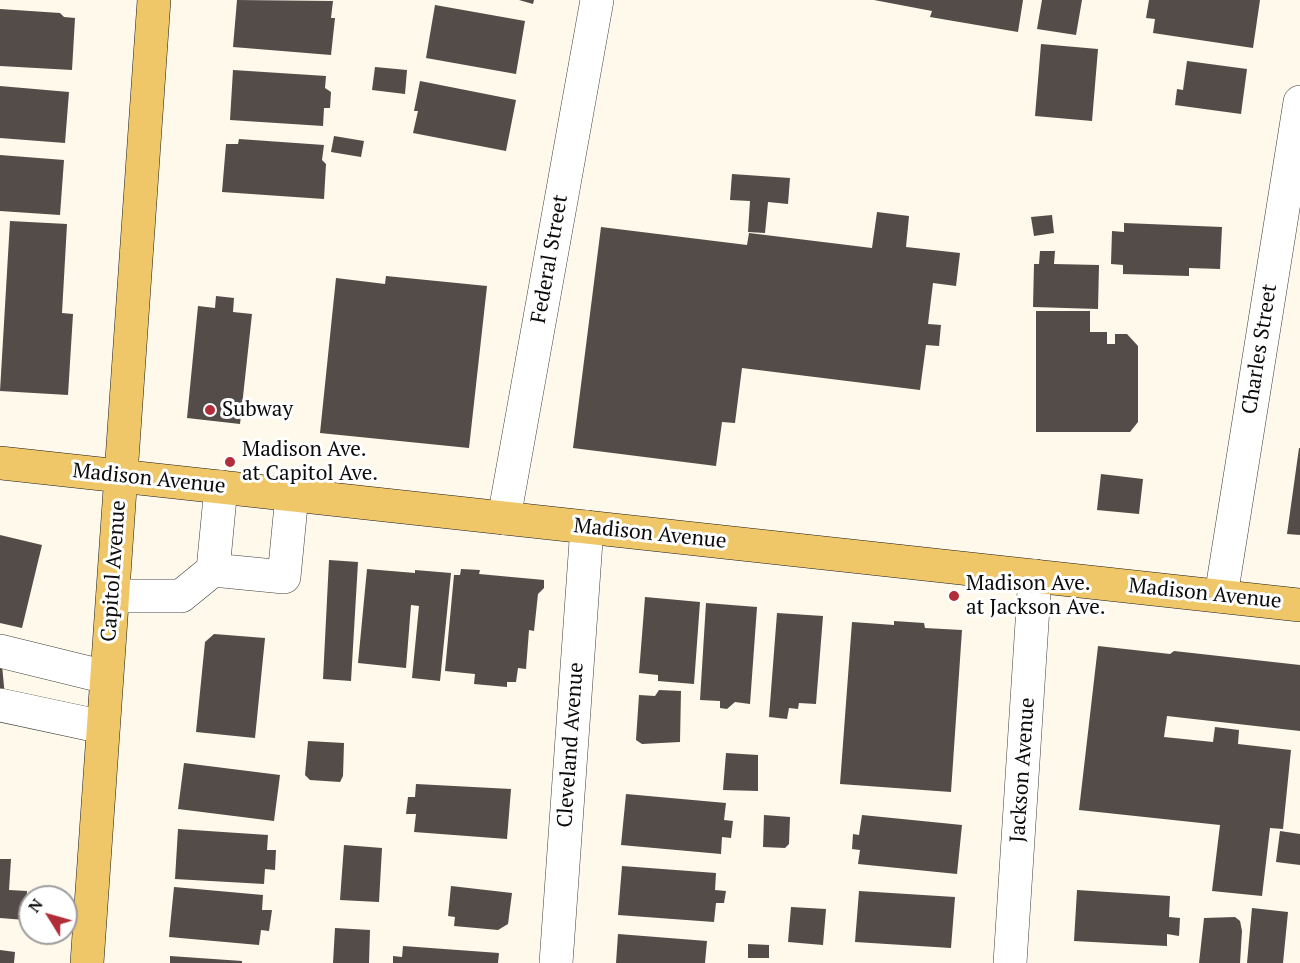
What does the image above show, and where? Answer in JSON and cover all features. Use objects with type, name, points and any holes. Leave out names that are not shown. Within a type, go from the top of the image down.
[{"type":"main road","name":"Capitol Avenue","points":[[87,963],[154,0]]},
{"type":"main road","name":"Madison Avenue","points":[[0,463],[1300,605]]},
{"type":"street","name":"Federal Street","points":[[504,518],[597,0]]},
{"type":"street","name":"Charles Street","points":[[1221,596],[1300,102]]},
{"type":"street","points":[[213,570],[221,487]]},
{"type":"street","points":[[112,596],[181,596],[213,570],[284,577],[292,495]]},
{"type":"street","name":"Cleveland Avenue","points":[[556,963],[587,527]]},
{"type":"street","name":"Jackson Avenue","points":[[1010,963],[1035,576]]},
{"type":"street","points":[[0,651],[106,677]]},
{"type":"street","points":[[0,705],[103,727]]},
{"type":"building","points":[[237,0],[333,1],[331,18],[335,18],[331,55],[233,47]]},
{"type":"building","points":[[519,0],[534,0],[533,4]]},
{"type":"building","points":[[874,0],[1023,0],[1018,32],[930,17],[932,11]]},
{"type":"building","points":[[1042,0],[1082,0],[1076,35],[1037,29]]},
{"type":"building","points":[[1149,0],[1260,0],[1253,48],[1153,33],[1155,19],[1146,18]]},
{"type":"building","points":[[435,5],[525,21],[516,74],[426,58]]},
{"type":"building","points":[[0,9],[60,13],[64,17],[75,18],[72,70],[0,66]]},
{"type":"building","points":[[1041,44],[1098,49],[1092,121],[1035,116]]},
{"type":"building","points":[[1187,61],[1247,69],[1241,114],[1175,105],[1177,89],[1183,90]]},
{"type":"building","points":[[375,67],[407,70],[405,94],[372,90]]},
{"type":"building","points":[[233,70],[326,76],[325,88],[331,92],[330,108],[324,108],[323,126],[230,120]]},
{"type":"building","points":[[420,81],[516,100],[506,151],[413,133],[418,111],[414,111]]},
{"type":"building","points":[[0,86],[69,92],[65,143],[0,138]]},
{"type":"building","points":[[334,136],[364,141],[361,157],[331,152]]},
{"type":"building","points":[[239,139],[324,145],[322,160],[326,164],[324,199],[222,192],[226,144],[238,144]]},
{"type":"building","points":[[0,155],[64,160],[60,215],[0,211]]},
{"type":"building","points":[[732,174],[790,178],[788,204],[768,202],[765,233],[748,232],[750,201],[730,200]]},
{"type":"building","points":[[877,212],[909,216],[906,247],[960,253],[956,286],[933,283],[928,324],[941,325],[939,346],[926,345],[920,390],[742,368],[735,423],[722,422],[716,466],[573,448],[601,227],[747,245],[749,233],[872,248]]},
{"type":"building","points":[[1052,215],[1054,233],[1034,236],[1031,217]]},
{"type":"building","points":[[10,221],[67,224],[62,313],[73,314],[68,395],[0,391]]},
{"type":"building","points":[[1124,223],[1222,227],[1220,269],[1189,268],[1189,276],[1123,274],[1123,265],[1111,264],[1112,231],[1124,232]]},
{"type":"building","points":[[1040,251],[1055,251],[1054,264],[1099,265],[1098,309],[1033,307],[1034,264],[1039,264]]},
{"type":"building","points":[[386,276],[487,286],[469,448],[320,433],[336,278],[385,284]]},
{"type":"building","points":[[216,296],[234,298],[233,312],[252,314],[240,424],[187,418],[198,306],[215,308]]},
{"type":"building","points":[[1036,311],[1090,311],[1090,332],[1107,332],[1107,344],[1115,344],[1115,334],[1127,334],[1138,346],[1138,422],[1130,432],[1036,432]]},
{"type":"building","points":[[1300,448],[1300,535],[1287,534]]},
{"type":"building","points":[[1101,474],[1143,479],[1139,514],[1097,510]]},
{"type":"building","points":[[0,535],[42,545],[22,628],[0,623]]},
{"type":"building","points":[[329,560],[358,562],[351,681],[323,679]]},
{"type":"building","points":[[367,569],[451,573],[440,681],[412,678],[419,606],[411,605],[406,668],[358,663]]},
{"type":"building","points":[[461,569],[480,570],[479,574],[544,580],[544,588],[538,594],[534,631],[529,630],[526,669],[518,668],[516,682],[507,682],[507,687],[474,684],[475,674],[445,671],[454,575],[460,575]]},
{"type":"building","points":[[645,597],[700,602],[694,684],[658,681],[658,675],[639,673]]},
{"type":"building","points":[[706,603],[757,607],[750,704],[735,702],[727,709],[720,708],[720,701],[700,700]]},
{"type":"building","points":[[777,613],[823,616],[816,704],[799,703],[798,709],[789,708],[787,719],[769,717]]},
{"type":"building","points":[[894,621],[924,623],[925,628],[962,630],[951,792],[840,784],[852,622],[894,625]]},
{"type":"building","points":[[214,634],[265,638],[255,738],[196,732],[205,642]]},
{"type":"building","points":[[1098,646],[1170,654],[1174,651],[1300,665],[1300,731],[1167,716],[1164,737],[1213,742],[1215,727],[1239,730],[1238,744],[1291,750],[1283,829],[1270,828],[1262,896],[1212,891],[1220,825],[1079,810]]},
{"type":"building","points":[[2,665],[5,697],[0,696],[0,666]]},
{"type":"building","points":[[659,690],[681,691],[680,742],[642,744],[636,740],[639,695],[655,696]]},
{"type":"building","points":[[308,741],[344,743],[343,776],[340,782],[310,780],[305,775]]},
{"type":"building","points":[[726,753],[758,755],[758,791],[723,790]]},
{"type":"building","points":[[184,763],[280,775],[274,821],[178,809]]},
{"type":"building","points":[[416,784],[511,789],[507,839],[414,832],[416,814],[406,814],[408,797],[415,797]]},
{"type":"building","points":[[626,794],[726,803],[724,820],[733,821],[731,838],[722,837],[721,854],[621,845]]},
{"type":"building","points":[[764,815],[790,817],[789,844],[785,848],[763,847]]},
{"type":"building","points":[[862,815],[962,825],[957,874],[858,864],[860,850],[852,849],[853,834],[859,835]]},
{"type":"building","points":[[178,829],[268,835],[267,850],[276,850],[275,870],[265,869],[264,884],[175,879]]},
{"type":"building","points":[[1280,831],[1300,834],[1300,865],[1276,862]]},
{"type":"building","points":[[344,845],[382,848],[379,902],[340,900]]},
{"type":"building","points":[[0,859],[11,859],[9,890],[18,890],[18,919],[0,918]]},
{"type":"building","points":[[622,866],[716,873],[715,890],[726,891],[724,903],[716,903],[714,922],[618,915]]},
{"type":"building","points":[[451,886],[512,893],[508,924],[498,930],[454,926],[455,917],[448,916]]},
{"type":"building","points":[[174,887],[263,895],[262,910],[272,910],[269,931],[261,930],[259,945],[169,937]]},
{"type":"building","points":[[1077,890],[1170,896],[1169,917],[1180,918],[1179,936],[1167,934],[1167,946],[1074,941]]},
{"type":"building","points":[[859,891],[955,897],[951,948],[855,942]]},
{"type":"building","points":[[791,907],[826,909],[823,945],[788,942]]},
{"type":"building","points":[[1252,908],[1288,912],[1283,963],[1247,963]]},
{"type":"building","points":[[1235,917],[1240,921],[1242,931],[1240,963],[1199,963],[1204,918]]},
{"type":"building","points":[[335,928],[370,930],[369,963],[333,963]]},
{"type":"building","points":[[618,934],[707,941],[705,963],[616,963]]},
{"type":"building","points":[[748,944],[769,945],[769,958],[748,958]]},
{"type":"building","points":[[403,946],[499,953],[498,963],[393,963],[393,956],[402,957]]},
{"type":"building","points":[[0,950],[15,952],[14,963],[0,963]]},
{"type":"building","points":[[170,956],[242,961],[242,963],[170,963]]},
{"type":"place","name":"Subway","points":[[210,410]]},
{"type":"place","name":"Madison Ave. at Capitol Ave.","points":[[230,462]]},
{"type":"place","name":"Madison Ave. at Jackson Ave.","points":[[954,596]]}]
